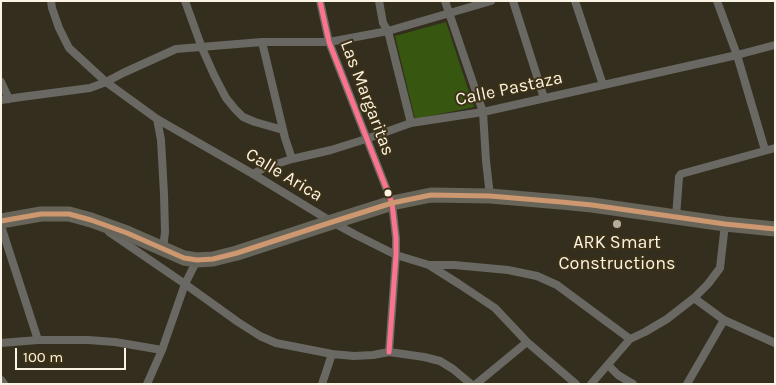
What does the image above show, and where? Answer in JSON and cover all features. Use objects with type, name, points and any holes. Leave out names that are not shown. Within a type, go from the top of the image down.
[{"type":"highway","points":[[1,221],[41,214],[69,214],[127,232],[184,258],[197,260],[213,259],[237,253],[392,203],[431,195],[490,196],[592,205],[725,224],[775,228]]},
{"type":"street","name":"Calle Arica","points":[[52,1],[52,8],[59,28],[69,48],[106,82],[158,119],[332,222],[396,255],[429,265],[495,308],[528,342],[576,384]]},
{"type":"street","points":[[185,1],[202,48],[226,98],[243,116],[255,122],[283,130]]},
{"type":"street","name":"Las Margaritas","points":[[320,1],[329,42],[392,203],[396,255],[389,352]]},
{"type":"street","points":[[379,1],[383,23],[388,32],[411,124]]},
{"type":"street","points":[[445,1],[483,112],[490,196]]},
{"type":"street","points":[[1,82],[5,100],[90,88],[176,49],[262,42],[329,42],[388,32],[491,1]]},
{"type":"street","points":[[513,1],[544,98]]},
{"type":"street","points":[[575,1],[603,85]]},
{"type":"street","points":[[718,1],[737,55],[765,150]]},
{"type":"street","points":[[262,42],[283,130],[292,159]]},
{"type":"street","name":"Calle Pastaza","points":[[253,174],[264,168],[292,159],[331,150],[411,124],[483,112],[775,45]]},
{"type":"street","points":[[158,119],[164,194],[165,232],[163,249]]},
{"type":"street","points":[[676,217],[679,177],[681,174],[775,148]]},
{"type":"street","points":[[91,220],[216,307],[260,336],[276,343],[332,354],[354,356],[389,352],[424,357],[440,361],[453,369],[470,384]]},
{"type":"street","points":[[591,384],[630,339],[667,319],[694,298],[708,284],[720,268],[725,224]]},
{"type":"street","points":[[1,226],[38,340]]},
{"type":"street","points":[[148,384],[185,284],[197,260]]},
{"type":"street","points":[[429,265],[454,265],[508,270],[536,276],[557,285],[630,339]]},
{"type":"street","points":[[694,298],[724,320],[775,343]]},
{"type":"street","points":[[687,384],[724,320]]},
{"type":"street","points":[[1,343],[38,340],[88,340],[116,342],[162,350]]},
{"type":"street","points":[[476,384],[528,342]]},
{"type":"street","points":[[322,384],[332,354]]},
{"type":"street","points":[[608,365],[618,375],[633,384]]},
{"type":"street","points":[[1,380],[4,384]]},
{"type":"green space","points":[[446,22],[474,107],[415,119],[395,36]]},
{"type":"transit line","points":[[320,1],[329,42],[392,203],[396,255],[389,352]]},
{"type":"transit line","points":[[1,221],[41,214],[69,214],[127,233],[184,258],[197,260],[213,259],[237,253],[392,203],[431,195],[490,196],[592,205],[725,224],[775,229]]},
{"type":"place","name":"ARK Smart Constructions","points":[[617,224]]}]
